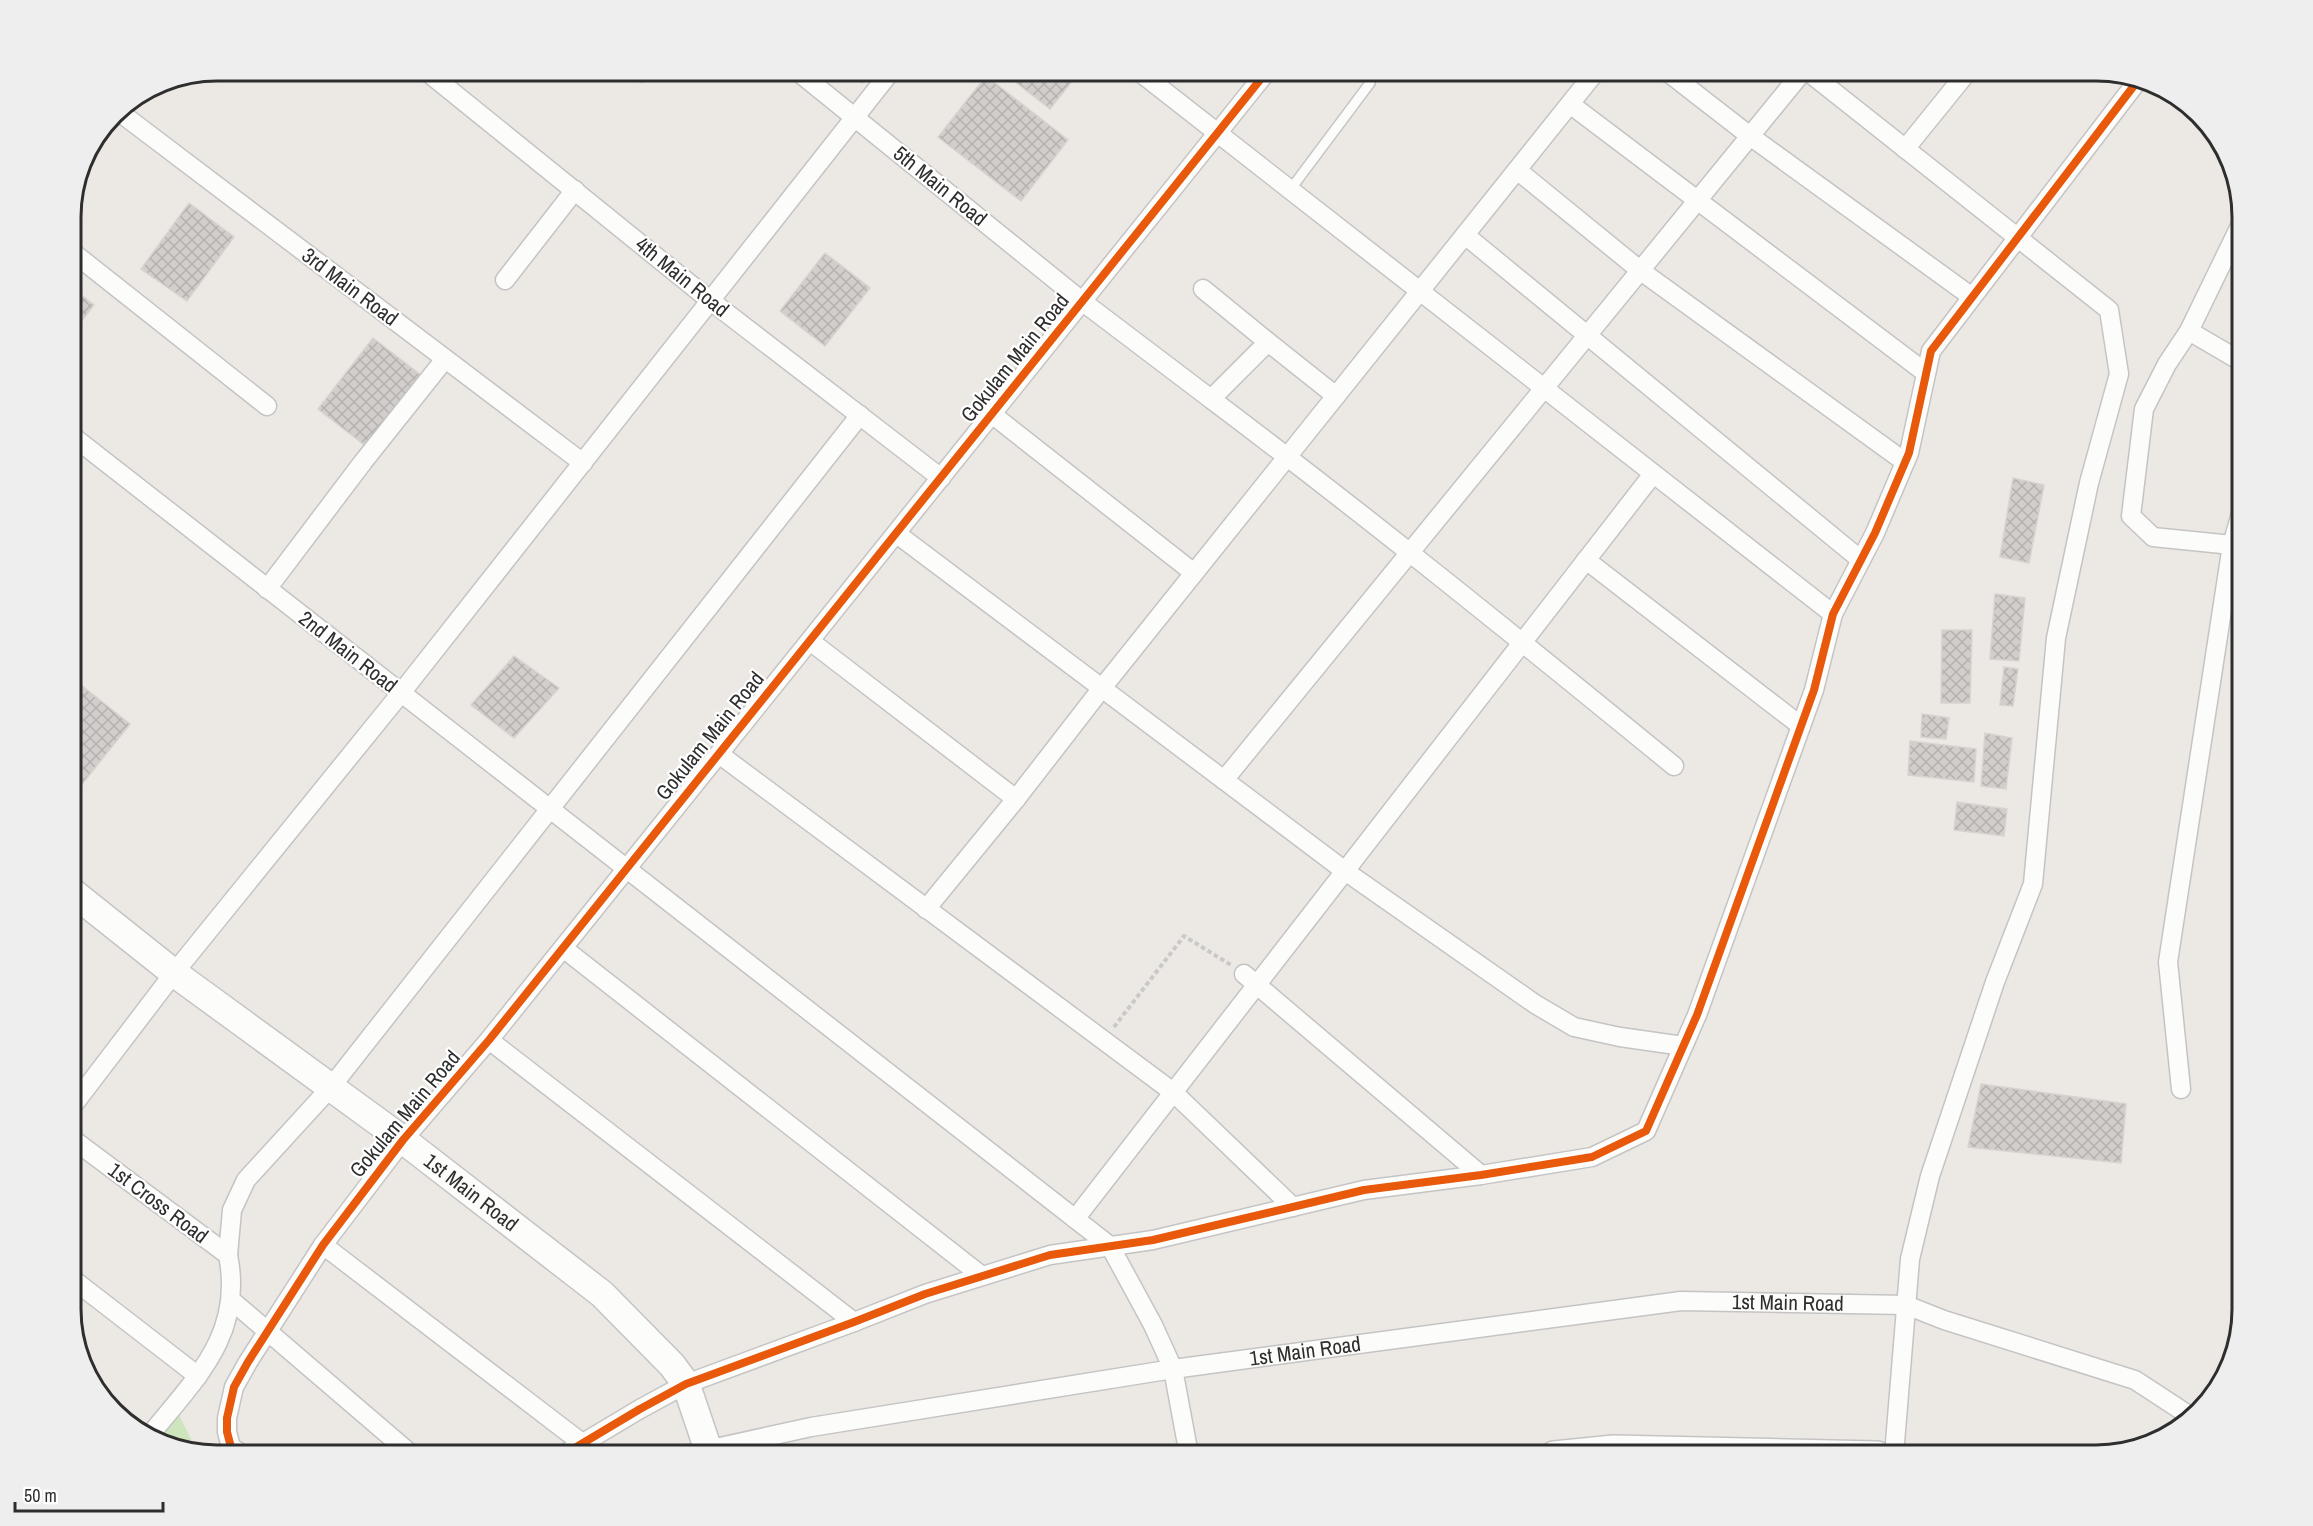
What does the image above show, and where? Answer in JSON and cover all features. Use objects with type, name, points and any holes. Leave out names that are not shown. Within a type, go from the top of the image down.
[{"type":"main road","name":"1st Main Road","points":[[81,899],[174,973],[403,1140],[602,1294],[672,1365],[686,1384],[698,1445]]},
{"type":"street","name":"4th Main Road","points":[[439,81],[711,301],[941,478]]},
{"type":"street","name":"5th Main Road","points":[[810,81],[1083,302],[1288,457],[1522,642],[1674,766]]},
{"type":"street","points":[[81,1095],[174,973],[401,693],[884,81]]},
{"type":"street","points":[[1151,81],[1833,614]]},
{"type":"street","name":"Gokulam Main Road","points":[[234,1445],[227,1431],[227,1418],[234,1387],[264,1328],[323,1245],[403,1140],[489,1040],[1259,81]]},
{"type":"street","points":[[926,909],[1588,81]]},
{"type":"street","points":[[1679,81],[1750,136],[1972,297]]},
{"type":"street","points":[[1224,780],[1796,81]]},
{"type":"street","points":[[1819,81],[2109,310],[2119,374],[2089,483],[2056,638],[2033,884],[1995,982],[1930,1176],[1910,1259],[1895,1445]]},
{"type":"street","points":[[1905,149],[1960,81]]},
{"type":"street","points":[[579,1445],[686,1384],[854,1323],[925,1294],[1050,1255],[1153,1240],[1364,1190],[1592,1157],[1646,1131],[1697,1015],[1814,690],[1833,614],[1875,533],[1905,462],[1931,351],[2133,86]]},
{"type":"street","points":[[1570,104],[1926,373]]},
{"type":"street","name":"3rd Main Road","points":[[125,117],[583,463]]},
{"type":"street","points":[[1517,170],[1641,271],[1905,462]]},
{"type":"street","points":[[505,280],[575,190]]},
{"type":"street","points":[[1465,235],[1861,560]]},
{"type":"street","points":[[2181,1089],[2168,962],[2232,545],[2153,537],[2131,516],[2144,409],[2166,364],[2189,331],[2232,243]]},
{"type":"street","points":[[81,259],[267,406]]},
{"type":"street","points":[[1203,289],[1336,396]]},
{"type":"street","points":[[2189,331],[2232,356]]},
{"type":"street","points":[[1211,399],[1268,342]]},
{"type":"street","points":[[267,589],[363,462],[445,359]]},
{"type":"street","points":[[228,1255],[232,1210],[246,1180],[331,1087],[860,415]]},
{"type":"street","points":[[993,415],[1194,573]]},
{"type":"street","name":"2nd Main Road","points":[[81,443],[1110,1246]]},
{"type":"street","points":[[1075,1219],[1173,1092],[1251,979],[1345,871],[1653,474]]},
{"type":"street","points":[[897,534],[1345,871],[1535,1004],[1574,1027],[1620,1037],[1683,1046]]},
{"type":"street","points":[[1586,560],[1801,726]]},
{"type":"street","points":[[810,641],[1016,799]]},
{"type":"street","points":[[719,754],[926,909],[1107,1037],[1173,1092],[1293,1207]]},
{"type":"street","points":[[563,948],[981,1276]]},
{"type":"street","points":[[1251,979],[1481,1174]]},
{"type":"street","points":[[489,1040],[854,1323]]},
{"type":"street","name":"1st Cross Road","points":[[81,1145],[228,1255],[238,1306],[198,1376],[154,1429]]},
{"type":"street","points":[[323,1245],[582,1443]]},
{"type":"street","points":[[1110,1246],[1153,1325],[1173,1370],[1187,1445]]},
{"type":"street","points":[[81,1286],[198,1376]]},
{"type":"street","name":"1st Main Road","points":[[734,1445],[811,1427],[1173,1370],[1681,1301],[1906,1305]]},
{"type":"street","points":[[1906,1305],[1944,1320],[2135,1380],[2184,1412]]},
{"type":"street","points":[[238,1306],[400,1445]]},
{"type":"lane","points":[[1290,190],[1370,83]]},
{"type":"path","points":[[1107,1037],[1184,936],[1251,979]]},
{"type":"green space","points":[[178,1413],[193,1442],[174,1438],[162,1433]]},
{"type":"building","points":[[982,81],[992,81],[1068,140],[1021,201],[938,137]]},
{"type":"building","points":[[1014,81],[1072,81],[1050,109]]},
{"type":"building","points":[[189,203],[234,237],[187,301],[141,269]]},
{"type":"building","points":[[825,253],[870,288],[825,346],[780,311]]},
{"type":"building","points":[[81,295],[94,305],[81,322]]},
{"type":"building","points":[[373,338],[422,376],[367,447],[318,409]]},
{"type":"building","points":[[2013,478],[2044,485],[2029,563],[2000,557]]},
{"type":"building","points":[[1995,594],[2025,598],[2019,661],[1990,659]]},
{"type":"building","points":[[1942,630],[1972,630],[1970,703],[1941,703]]},
{"type":"building","points":[[514,656],[559,688],[514,738],[471,705]]},
{"type":"building","points":[[2004,667],[2018,669],[2013,706],[2000,705]]},
{"type":"building","points":[[81,685],[130,724],[81,785]]},
{"type":"building","points":[[1922,714],[1949,718],[1946,739],[1921,737]]},
{"type":"building","points":[[1985,733],[2012,738],[2006,789],[1981,786]]},
{"type":"building","points":[[1910,741],[1976,749],[1974,782],[1908,775]]},
{"type":"building","points":[[1957,802],[2007,809],[2004,836],[1954,830]]},
{"type":"building","points":[[1981,1084],[2126,1104],[2121,1163],[1968,1147]]},
{"type":"cycle path","points":[[230,1445],[227,1418],[234,1387],[323,1245],[403,1140],[489,1040],[1259,81]]},
{"type":"cycle path","points":[[580,1445],[686,1384],[925,1294],[1050,1255],[1153,1240],[1364,1190],[1481,1175],[1592,1157],[1646,1131],[1697,1015],[1814,690],[1833,614],[1875,533],[1909,453],[1931,351],[2133,87]]}]
